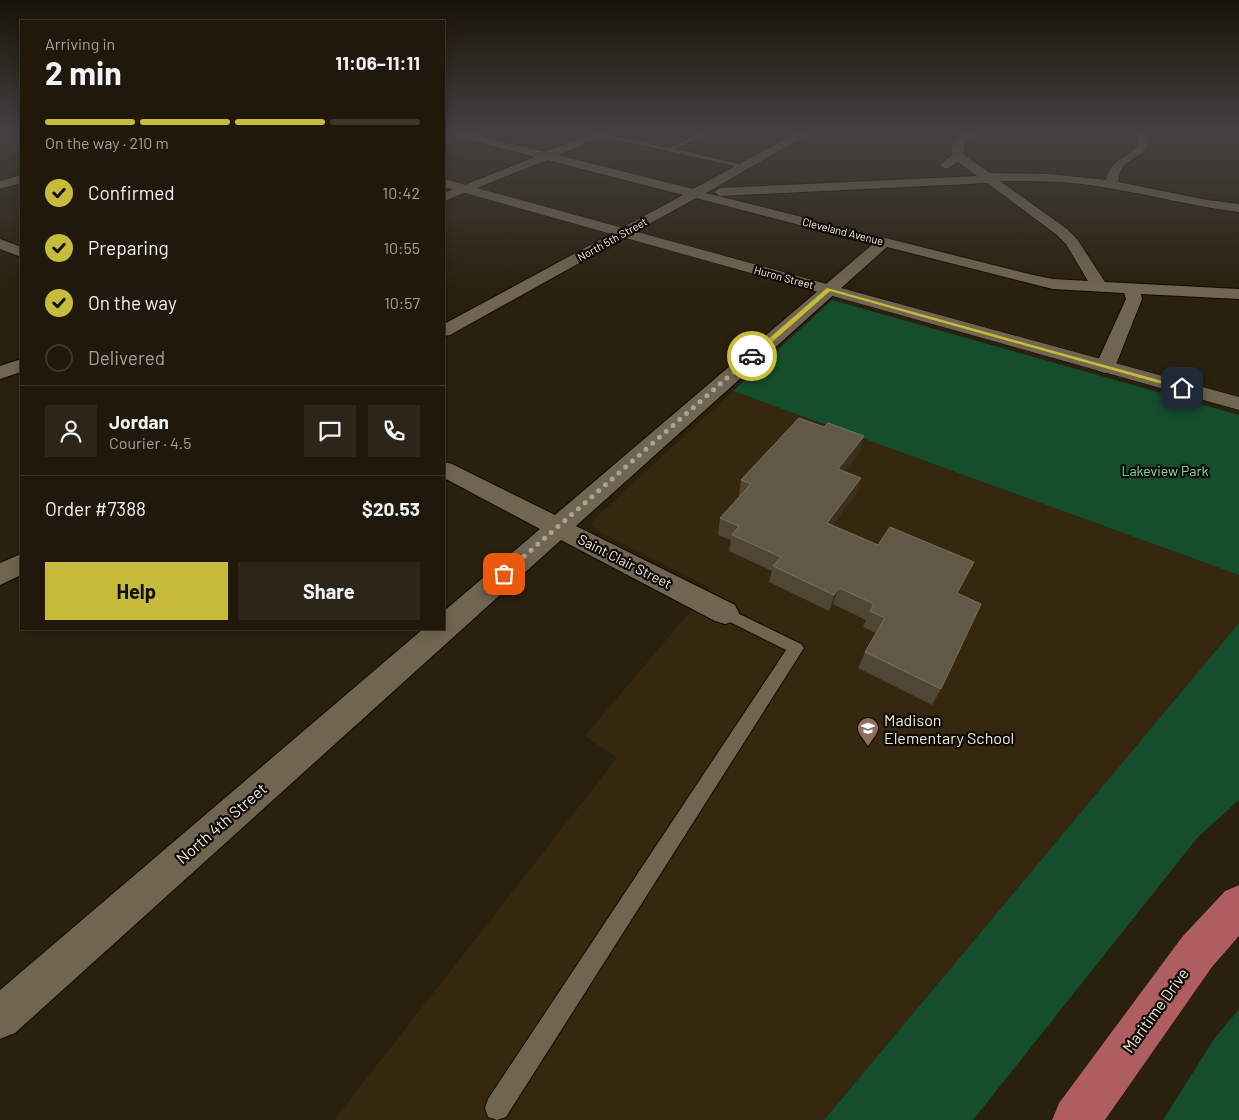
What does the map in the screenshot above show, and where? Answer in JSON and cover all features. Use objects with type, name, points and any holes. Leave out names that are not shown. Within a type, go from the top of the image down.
[{"type":"main road","name":"Maritime Drive","points":[[1076,1120],[1197,952],[1239,905]]},
{"type":"street","name":"Huron Street","points":[[449,184],[1239,404]]},
{"type":"street","points":[[445,197],[474,184]]},
{"type":"street","name":"Cleveland Avenue","points":[[656,184],[1053,284],[1239,294]]},
{"type":"street","name":"North 5th Street","points":[[445,330],[711,184]]},
{"type":"street","points":[[694,194],[867,184]]},
{"type":"street","points":[[997,184],[1062,232],[1072,242],[1100,287]]},
{"type":"street","points":[[1112,184],[1185,201],[1239,208]]},
{"type":"street","name":"North 4th Street","points":[[445,626],[884,242]]},
{"type":"street","points":[[0,243],[20,253]]},
{"type":"street","points":[[0,259],[20,253]]},
{"type":"street","points":[[1105,367],[1134,299],[1131,289]]},
{"type":"street","points":[[0,373],[20,365]]},
{"type":"street","name":"Saint Clair Street","points":[[445,470],[725,613]]},
{"type":"street","points":[[0,575],[20,564]]},
{"type":"street","name":"North 4th Street","points":[[0,1018],[441,630]]},
{"type":"lane","points":[[497,1108],[796,648],[725,613]]},
{"type":"shaded area","name":"Madison Elementary School","points":[[733,391],[1239,575],[1239,623],[824,1120],[334,1120],[617,758],[585,736],[710,588],[601,533],[592,526],[591,522]]},
{"type":"green space","name":"Lakeview Park","points":[[832,300],[1239,415],[1239,575],[733,391]]},
{"type":"green space","points":[[1239,623],[1239,800],[1198,837],[973,1120],[824,1120]]},
{"type":"green space","points":[[1239,1009],[1239,1120],[1163,1120],[1214,1039]]},
{"type":"building","points":[[799,418],[824,427],[828,423],[864,436],[838,469],[861,478],[827,523],[878,545],[890,527],[974,562],[957,593],[981,604],[941,689],[865,652],[885,618],[870,611],[874,604],[839,588],[834,595],[773,566],[781,557],[732,535],[739,526],[720,518],[751,484],[741,480]]},
{"type":"way so far","points":[[504,574],[752,356]]},
{"type":"place","name":"Madison Elementary School","points":[[868,747]]},
{"type":"route","points":[[752,356],[829,289],[1182,388]]}]
